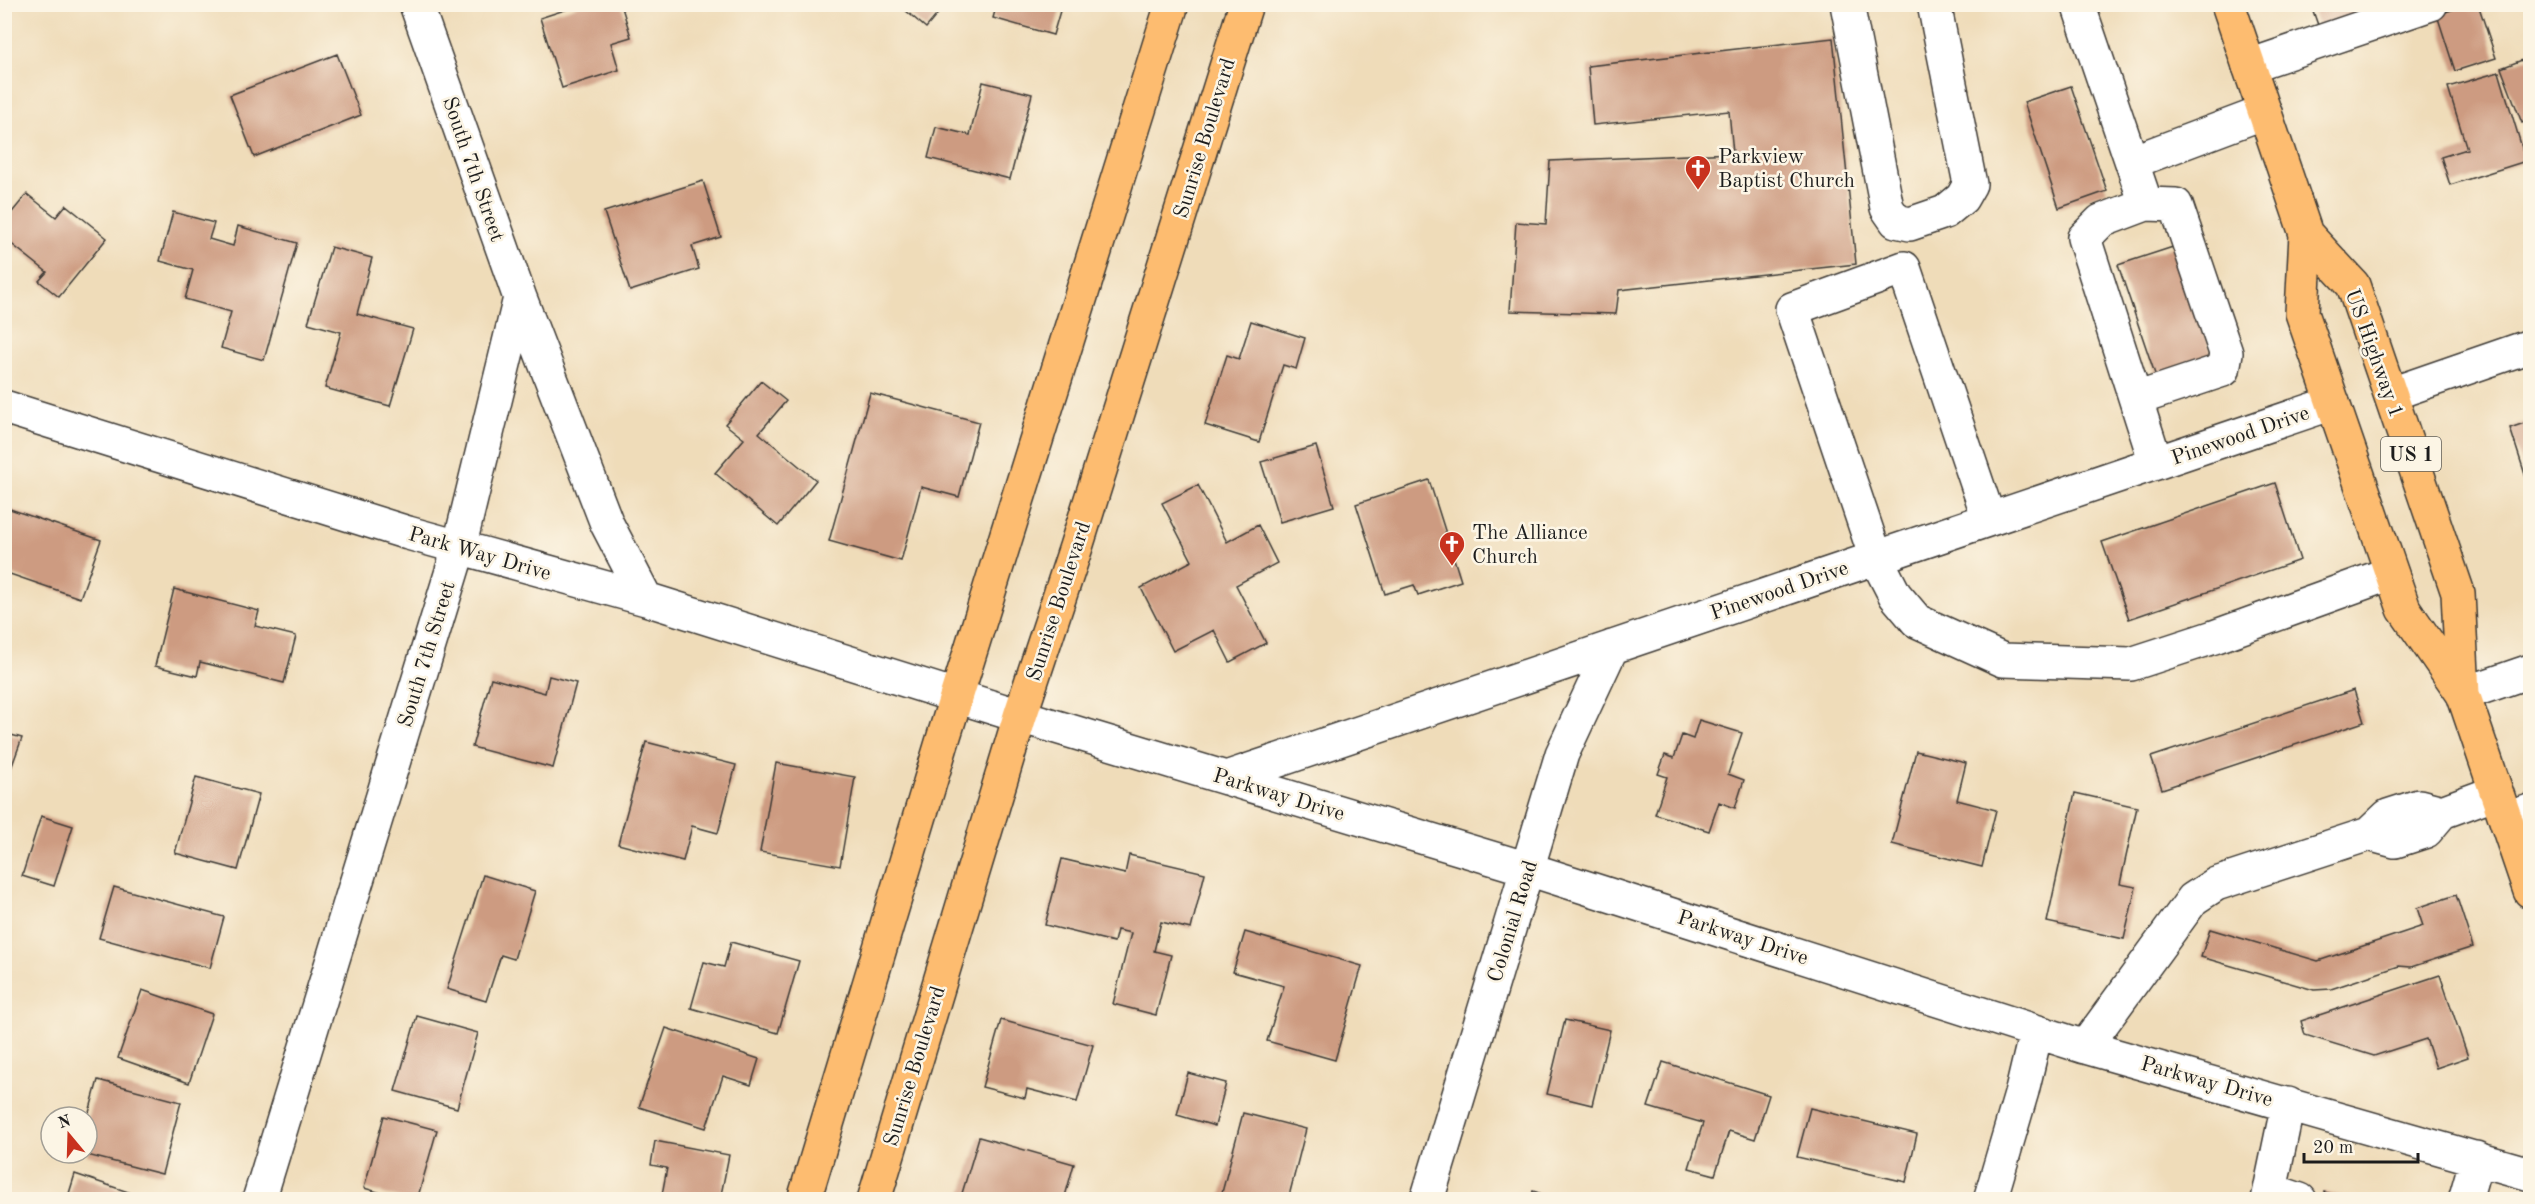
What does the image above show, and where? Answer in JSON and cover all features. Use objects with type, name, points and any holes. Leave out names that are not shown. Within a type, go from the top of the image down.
[{"type":"main road","points":[[804,1200],[957,695],[1172,4]]},
{"type":"main road","name":"Sunrise Boulevard","points":[[874,1200],[1020,716],[1080,536],[1246,4]]},
{"type":"main road","name":"US Highway 1","points":[[2228,4],[2306,234],[2302,313],[2404,609],[2463,694],[2511,807],[2530,891]]},
{"type":"main road","name":"US Highway 1","points":[[2306,234],[2353,285],[2391,394],[2458,593],[2463,694]]},
{"type":"street","name":"South 7th Street","points":[[259,1200],[459,548],[520,298],[416,4]]},
{"type":"street","points":[[1847,4],[1887,208],[1896,221],[1904,268],[1989,519]]},
{"type":"street","points":[[1896,221],[1910,224],[1945,212],[1962,198],[1970,184],[1934,4]]},
{"type":"street","points":[[2078,4],[2146,204]]},
{"type":"street","points":[[2249,66],[2430,4]]},
{"type":"street","points":[[2132,162],[2265,112]]},
{"type":"street","points":[[2136,399],[2223,370],[2226,353],[2176,205],[2146,204],[2101,221],[2084,238],[2156,463]]},
{"type":"street","points":[[1904,268],[1792,309],[1876,558],[1895,596],[1917,621],[2003,660],[2131,664],[2214,637],[2391,573]]},
{"type":"street","points":[[520,298],[607,524],[646,599]]},
{"type":"street","points":[[2391,394],[2530,346]]},
{"type":"street","name":"Pinewood Drive","points":[[1226,778],[2333,403]]},
{"type":"street","name":"Park Way Drive","points":[[4,407],[459,548],[646,599],[957,695]]},
{"type":"street","name":"Colonial Road","points":[[1427,1200],[1563,754],[1612,647]]},
{"type":"street","points":[[2463,694],[2530,671]]},
{"type":"street","name":"Parkway Drive","points":[[957,695],[1528,869],[2085,1047],[2530,1174]]},
{"type":"street","points":[[2085,1047],[2193,899],[2216,884],[2369,834],[2395,841],[2426,831],[2442,812],[2511,807]]},
{"type":"street","points":[[1990,1200],[2022,1091],[2036,1032]]},
{"type":"street","points":[[2279,1196],[2288,1104]]},
{"type":"street","points":[[2465,1200],[2477,1158]]},
{"type":"building","points":[[583,4],[621,4],[631,37],[611,43],[619,70],[562,88],[540,18]]},
{"type":"building","points":[[898,4],[946,4],[926,28]]},
{"type":"building","points":[[997,4],[1062,4],[1053,35],[993,18]]},
{"type":"building","points":[[2469,4],[2478,4],[2496,58],[2455,71],[2437,15]]},
{"type":"building","points":[[2311,5],[2400,5],[2320,31]]},
{"type":"building","name":"Parkview Baptist Church","points":[[1833,38],[1856,264],[1619,290],[1616,314],[1510,311],[1516,222],[1546,224],[1550,161],[1733,153],[1729,111],[1593,125],[1588,66]]},
{"type":"building","points":[[337,54],[361,115],[254,157],[230,95]]},
{"type":"building","points":[[2530,57],[2530,119],[2522,123],[2501,68]]},
{"type":"building","points":[[2499,72],[2526,161],[2450,185],[2441,157],[2467,149],[2448,87]]},
{"type":"building","points":[[983,82],[1032,94],[1010,179],[928,158],[936,127],[970,135]]},
{"type":"building","points":[[2071,86],[2107,191],[2059,208],[2024,102]]},
{"type":"building","points":[[703,181],[721,237],[692,246],[699,269],[630,291],[604,212]]},
{"type":"building","points":[[27,194],[56,217],[66,205],[107,238],[59,297],[39,281],[47,272],[4,238],[4,222]]},
{"type":"building","points":[[173,212],[214,223],[209,239],[233,246],[238,226],[297,243],[264,360],[221,348],[231,312],[185,299],[193,270],[160,261]]},
{"type":"building","points":[[2176,246],[2214,360],[2157,380],[2118,265]]},
{"type":"building","points":[[331,247],[372,258],[357,314],[413,329],[390,406],[325,388],[341,332],[308,323]]},
{"type":"building","points":[[1251,321],[1305,338],[1296,369],[1283,365],[1259,442],[1205,425],[1227,355],[1239,359]]},
{"type":"building","points":[[761,381],[786,401],[759,433],[816,480],[778,526],[715,473],[744,439],[725,424]]},
{"type":"building","points":[[870,393],[979,422],[959,497],[921,487],[901,561],[829,541]]},
{"type":"building","points":[[2530,421],[2530,490],[2510,428]]},
{"type":"building","points":[[1316,446],[1334,506],[1280,522],[1261,462]]},
{"type":"building","points":[[1429,480],[1461,581],[1418,595],[1414,585],[1385,594],[1356,504]]},
{"type":"building","points":[[2275,483],[2300,560],[2129,619],[2102,542]]},
{"type":"building","points":[[1198,485],[1227,542],[1258,525],[1277,563],[1236,585],[1266,643],[1230,662],[1214,630],[1173,651],[1141,588],[1192,561],[1162,503]]},
{"type":"building","points":[[4,507],[101,540],[80,598],[4,572]]},
{"type":"building","points":[[174,589],[259,611],[255,626],[296,636],[284,683],[200,662],[197,676],[155,666]]},
{"type":"building","points":[[549,676],[576,683],[553,768],[472,747],[491,678],[545,693]]},
{"type":"building","points":[[2354,690],[2364,722],[2162,789],[2151,757]]},
{"type":"building","points":[[1699,720],[1742,733],[1728,774],[1744,780],[1735,808],[1719,802],[1709,831],[1655,814],[1667,777],[1658,774],[1665,755],[1674,758],[1682,735],[1693,739]]},
{"type":"building","points":[[4,733],[22,738],[5,785],[4,784]]},
{"type":"building","points":[[646,742],[736,765],[718,833],[692,826],[683,861],[618,844]]},
{"type":"building","points":[[1916,751],[1966,763],[1957,800],[1996,810],[1982,867],[1892,844]]},
{"type":"building","points":[[776,763],[855,777],[840,866],[760,852]]},
{"type":"building","points":[[196,777],[259,794],[238,870],[175,853]]},
{"type":"building","points":[[2075,793],[2137,807],[2120,884],[2136,887],[2124,939],[2047,922]]},
{"type":"building","points":[[41,816],[73,826],[54,886],[22,876]]},
{"type":"building","points":[[1129,855],[1205,873],[1191,929],[1161,922],[1154,951],[1171,955],[1156,1015],[1113,1004],[1131,933],[1117,930],[1114,942],[1045,925],[1062,859],[1125,874]]},
{"type":"building","points":[[483,875],[535,891],[514,959],[501,955],[486,1001],[447,989]]},
{"type":"building","points":[[114,887],[224,917],[210,968],[99,938]]},
{"type":"building","points":[[2456,895],[2473,947],[2411,967],[2399,966],[2331,989],[2314,990],[2201,957],[2210,929],[2318,961],[2423,926],[2417,908]]},
{"type":"building","points":[[1245,932],[1362,966],[1335,1060],[1267,1041],[1284,986],[1233,972]]},
{"type":"building","points":[[731,942],[799,961],[778,1033],[691,1008],[704,962],[724,967]]},
{"type":"building","points":[[2440,975],[2468,1057],[2436,1068],[2426,1039],[2374,1056],[2305,1035],[2301,1021]]},
{"type":"building","points":[[142,990],[212,1014],[189,1083],[118,1058]]},
{"type":"building","points":[[417,1016],[478,1033],[457,1108],[395,1091]]},
{"type":"building","points":[[1001,1020],[1093,1045],[1077,1102],[1027,1089],[1025,1098],[982,1087]]},
{"type":"building","points":[[1565,1020],[1610,1030],[1592,1105],[1547,1094]]},
{"type":"building","points":[[666,1028],[759,1059],[751,1085],[723,1076],[706,1128],[639,1107]]},
{"type":"building","points":[[1663,1062],[1769,1095],[1755,1139],[1729,1131],[1715,1175],[1689,1168],[1703,1123],[1648,1107]]},
{"type":"building","points":[[1188,1073],[1226,1083],[1215,1126],[1177,1115]]},
{"type":"building","points":[[98,1080],[181,1102],[162,1174],[99,1158],[99,1105],[91,1105]]},
{"type":"building","points":[[1810,1108],[1917,1134],[1906,1182],[1797,1157]]},
{"type":"building","points":[[1243,1113],[1306,1129],[1288,1200],[1220,1200]]},
{"type":"building","points":[[384,1116],[437,1130],[417,1200],[405,1200],[364,1188]]},
{"type":"building","points":[[979,1137],[1074,1164],[1064,1200],[960,1200]]},
{"type":"building","points":[[655,1141],[729,1155],[720,1200],[661,1200],[667,1168],[651,1165]]},
{"type":"building","points":[[75,1174],[149,1199],[149,1200],[67,1200]]},
{"type":"building","points":[[1533,1191],[1557,1199],[1557,1200],[1530,1200]]},
{"type":"building","points":[[2324,1192],[2350,1199],[2350,1200],[2322,1200]]},
{"type":"place","name":"Parkview Baptist Church","points":[[1698,191]]},
{"type":"place","name":"The Alliance Church","points":[[1452,567]]}]
